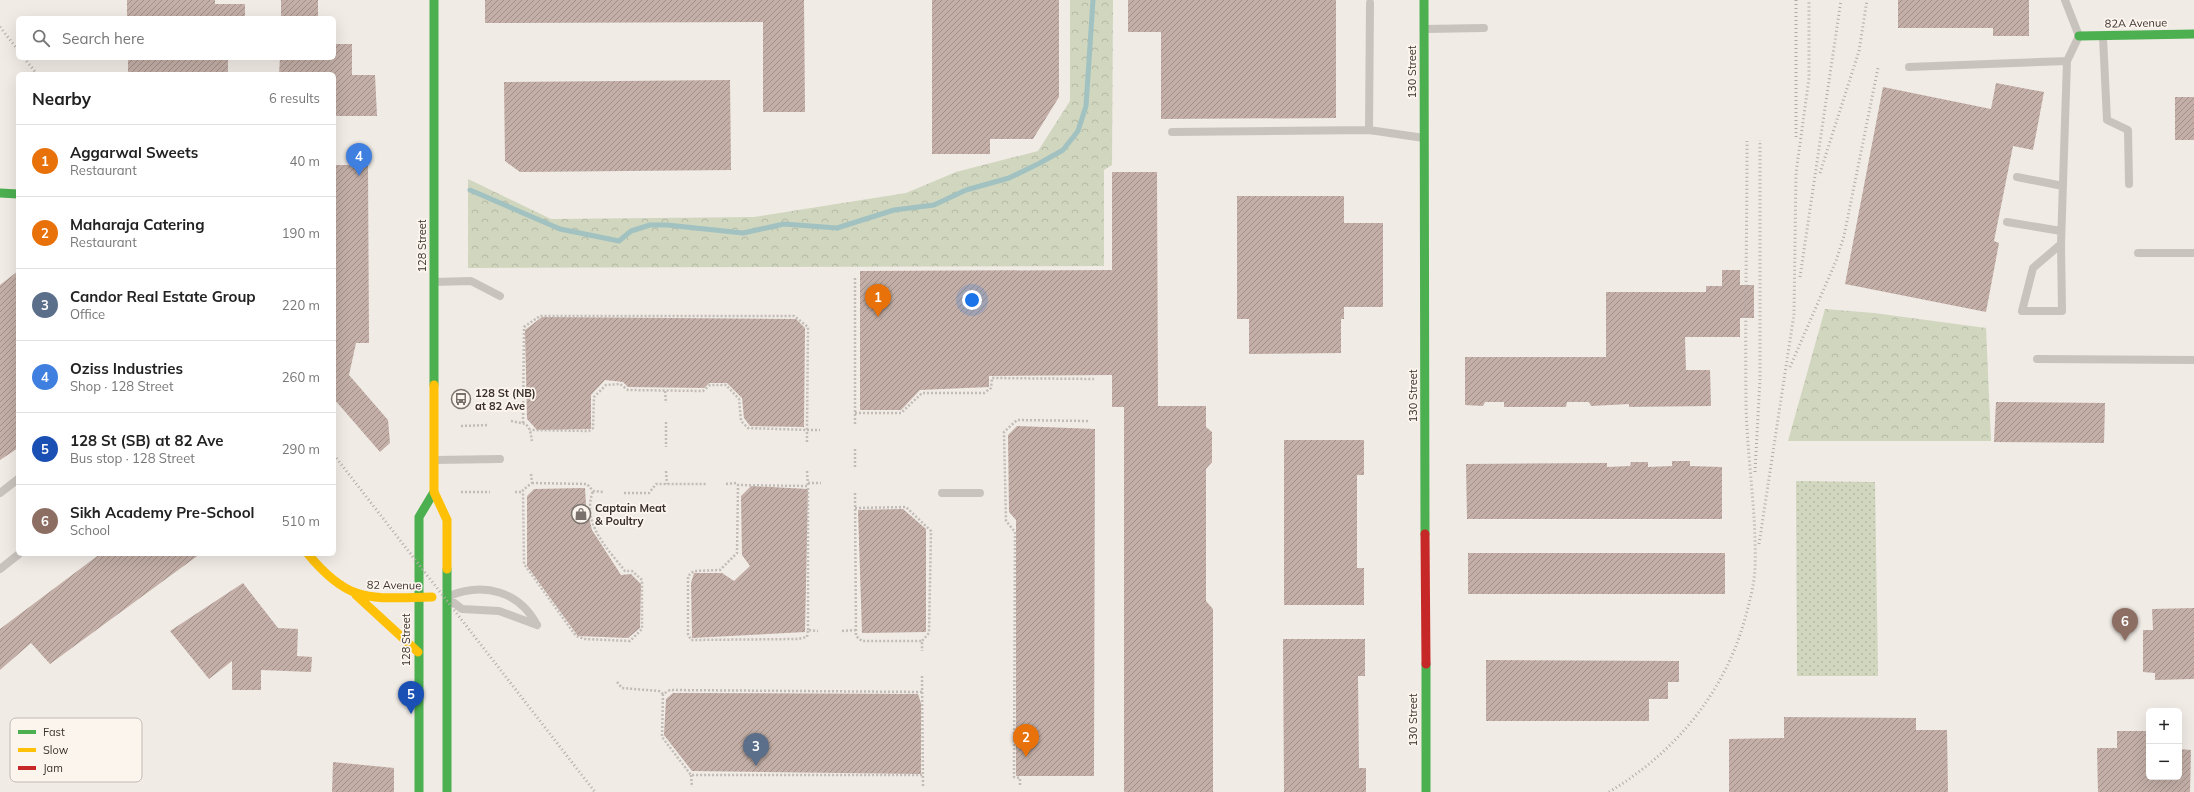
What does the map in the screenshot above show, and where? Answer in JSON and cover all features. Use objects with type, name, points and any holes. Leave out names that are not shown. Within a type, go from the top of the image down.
[{"type":"main road","name":"128 Street","points":[[434,0],[434,492],[447,520],[447,792]]},
{"type":"main road","name":"130 Street","points":[[1424,0],[1426,792]]},
{"type":"main road","name":"82A Avenue","points":[[2079,36],[2194,34]]},
{"type":"main road","points":[[0,193],[16,194]]},
{"type":"main road","name":"128 Street","points":[[419,792],[419,517],[434,492]]},
{"type":"main road","name":"82 Avenue","points":[[310,556],[325,575],[337,585],[356,595],[377,598],[447,597]]},
{"type":"main road","points":[[356,595],[418,652]]},
{"type":"lane","points":[[2061,244],[2032,268],[2022,311],[2062,311],[2061,231],[2067,61],[2079,36],[2065,0]]},
{"type":"lane","points":[[1369,130],[1370,3]]},
{"type":"lane","points":[[1424,29],[1484,28]]},
{"type":"lane","points":[[2102,36],[2107,120],[2128,130],[2129,184]]},
{"type":"lane","points":[[1909,67],[2067,61]]},
{"type":"lane","points":[[1172,132],[1369,130],[1424,138]]},
{"type":"lane","points":[[2017,177],[2063,186]]},
{"type":"lane","points":[[2007,222],[2061,231]]},
{"type":"lane","points":[[2138,253],[2194,254]]},
{"type":"lane","points":[[434,282],[471,281],[500,296]]},
{"type":"lane","points":[[2037,359],[2194,360]]},
{"type":"lane","points":[[434,460],[500,459]]},
{"type":"lane","points":[[0,493],[16,481]]},
{"type":"lane","points":[[942,493],[980,493]]},
{"type":"lane","points":[[0,569],[16,556]]},
{"type":"lane","points":[[462,591],[500,592],[520,603],[530,612],[537,626],[499,611],[462,608],[447,597],[462,591]]},
{"type":"path","points":[[855,278],[855,425]]},
{"type":"path","points":[[532,441],[530,430],[524,423],[524,327],[540,316],[794,316],[808,327],[807,442]]},
{"type":"path","points":[[855,413],[902,414],[922,393],[984,393],[991,388],[992,378],[1094,379]]},
{"type":"path","points":[[530,430],[589,432],[593,428],[594,422],[594,397],[606,385],[620,384],[628,390],[665,391],[703,391],[710,385],[726,385],[739,399],[741,421],[748,428],[820,430]]},
{"type":"path","points":[[665,391],[666,403]]},
{"type":"path","points":[[1020,785],[1020,778],[1014,777],[1014,532],[1006,521],[1004,432],[1017,420],[1088,421]]},
{"type":"path","points":[[511,421],[524,423]]},
{"type":"path","points":[[666,422],[666,446]]},
{"type":"path","points":[[461,426],[489,425]]},
{"type":"path","points":[[855,449],[856,469]]},
{"type":"path","points":[[666,471],[666,484]]},
{"type":"path","points":[[738,485],[737,553],[720,570],[694,571],[688,576],[688,634],[690,640],[798,639],[807,637],[808,630],[807,471]]},
{"type":"path","points":[[532,474],[532,483],[524,492],[524,564],[531,576],[576,636],[585,639],[630,641],[642,629],[642,580],[632,572],[625,571],[597,536],[591,520],[593,491]]},
{"type":"path","points":[[532,483],[587,484],[593,491],[604,492]]},
{"type":"path","points":[[726,484],[821,483]]},
{"type":"path","points":[[624,493],[649,493],[656,484],[706,484]]},
{"type":"path","points":[[461,492],[490,492]]},
{"type":"path","points":[[515,492],[524,492]]},
{"type":"path","points":[[855,493],[856,636],[862,641],[922,641]]},
{"type":"path","points":[[855,508],[906,507],[931,531],[929,633],[922,641],[922,651]]},
{"type":"path","points":[[808,630],[818,630]]},
{"type":"path","points":[[842,630],[856,630]]},
{"type":"path","points":[[922,676],[923,786]]},
{"type":"path","points":[[617,682],[622,688],[659,691],[663,694]]},
{"type":"path","points":[[663,694],[670,690],[922,692]]},
{"type":"path","points":[[663,694],[662,737],[691,775],[692,788]]},
{"type":"path","points":[[691,775],[923,775]]},
{"type":"green space","points":[[1070,0],[1113,0],[1112,165],[1104,170],[1104,266],[468,268],[468,179],[551,219],[754,217],[906,193],[956,172],[1038,151],[1070,101]]},
{"type":"green space","points":[[1825,309],[1874,313],[1986,328],[1991,441],[1788,441]]},
{"type":"green space","points":[[1796,481],[1875,482],[1878,676],[1797,676]]},
{"type":"building","points":[[127,0],[215,0],[215,4],[245,4],[245,16],[127,16]]},
{"type":"building","points":[[281,0],[318,0],[318,16],[281,16]]},
{"type":"building","points":[[485,0],[804,0],[805,112],[763,112],[763,22],[485,23]]},
{"type":"building","points":[[932,0],[1059,0],[1059,97],[1033,139],[990,139],[990,154],[932,154]]},
{"type":"building","points":[[1128,0],[1336,0],[1336,118],[1161,119],[1161,32],[1128,32]]},
{"type":"building","points":[[1898,0],[2029,0],[2029,36],[1993,36],[1993,28],[1898,28]]},
{"type":"building","points":[[336,44],[352,44],[352,75],[375,75],[377,116],[336,116],[336,72],[279,72],[280,60],[336,60]]},
{"type":"building","points":[[128,60],[228,60],[228,72],[128,72]]},
{"type":"building","points":[[730,80],[731,170],[520,172],[505,161],[504,82]]},
{"type":"building","points":[[1996,83],[2044,92],[2033,150],[2013,146],[1994,241],[1999,243],[1986,312],[1845,284],[1883,87],[1991,109]]},
{"type":"building","points":[[2175,97],[2194,97],[2194,140],[2175,140]]},
{"type":"building","points":[[336,165],[368,165],[369,343],[356,343],[349,375],[388,420],[390,443],[380,452],[336,401]]},
{"type":"building","points":[[1112,172],[1157,172],[1158,406],[1206,406],[1206,427],[1212,432],[1212,462],[1206,469],[1206,601],[1213,609],[1213,792],[1124,792],[1124,407],[1112,407],[1112,375],[989,376],[989,387],[920,390],[901,410],[860,410],[860,271],[1112,270]]},
{"type":"building","points":[[1237,196],[1344,196],[1344,223],[1383,223],[1383,307],[1344,307],[1344,319],[1341,319],[1341,353],[1249,354],[1249,319],[1237,319]]},
{"type":"building","points":[[1722,270],[1740,270],[1740,285],[1754,285],[1754,318],[1740,318],[1740,337],[1685,337],[1686,370],[1710,370],[1711,406],[1629,407],[1629,404],[1591,406],[1589,402],[1567,402],[1566,407],[1504,407],[1504,402],[1485,402],[1483,406],[1465,405],[1465,357],[1606,357],[1606,292],[1706,292],[1706,286],[1722,286]]},
{"type":"building","points":[[16,273],[16,449],[0,460],[0,285]]},
{"type":"building","points":[[542,317],[796,319],[805,328],[804,427],[750,426],[744,418],[742,398],[727,383],[709,383],[704,388],[628,387],[623,382],[605,380],[591,395],[591,429],[537,430],[527,419],[525,330]]},
{"type":"building","points":[[1996,402],[2105,403],[2104,443],[1994,442]]},
{"type":"building","points":[[1017,426],[1095,429],[1094,776],[1016,776],[1016,520],[1009,512],[1008,435]]},
{"type":"building","points":[[1284,440],[1364,440],[1364,475],[1357,475],[1357,568],[1364,568],[1364,605],[1284,605]]},
{"type":"building","points":[[1672,461],[1690,461],[1690,466],[1722,467],[1722,519],[1467,519],[1466,464],[1607,463],[1607,467],[1630,466],[1631,462],[1648,462],[1648,467],[1672,466]]},
{"type":"building","points":[[751,486],[808,489],[805,632],[692,638],[691,583],[694,573],[722,573],[734,581],[750,566],[742,555],[741,496]]},
{"type":"building","points":[[585,488],[586,505],[592,530],[621,575],[631,574],[641,584],[640,628],[628,638],[578,636],[527,566],[527,496],[534,489]]},
{"type":"building","points":[[903,509],[926,529],[926,632],[862,633],[858,510]]},
{"type":"building","points":[[1468,553],[1725,553],[1725,594],[1468,594]]},
{"type":"building","points":[[97,556],[197,556],[50,664],[31,643],[0,670],[0,629]]},
{"type":"building","points":[[243,583],[278,628],[298,629],[297,656],[312,657],[311,672],[261,670],[261,690],[232,690],[232,661],[209,679],[170,631]]},
{"type":"building","points":[[2194,608],[2194,679],[2155,680],[2155,673],[2143,672],[2143,630],[2153,630],[2152,609]]},
{"type":"building","points":[[1283,639],[1365,639],[1365,676],[1358,676],[1359,768],[1366,768],[1366,792],[1284,792]]},
{"type":"building","points":[[1486,660],[1679,661],[1679,682],[1668,682],[1668,699],[1649,699],[1649,721],[1486,721]]},
{"type":"building","points":[[673,693],[918,694],[921,703],[921,774],[692,771],[664,735],[666,699]]},
{"type":"building","points":[[1784,717],[1916,718],[1916,730],[1947,730],[1948,792],[1729,792],[1729,739],[1784,738]]},
{"type":"building","points":[[2117,731],[2146,731],[2146,780],[2182,780],[2182,749],[2191,750],[2190,792],[2098,792],[2097,748],[2117,748]]},
{"type":"building","points":[[333,762],[394,768],[394,792],[332,792]]},
{"type":"waterway","points":[[470,190],[560,229],[619,241],[631,231],[650,225],[667,225],[743,233],[784,224],[837,228],[894,210],[934,205],[966,190],[1009,178],[1040,163],[1063,150],[1078,131],[1086,106],[1093,0]]},
{"type":"railway","points":[[1796,0],[1796,137]]},
{"type":"railway","points":[[1759,544],[1794,314],[1796,173],[1809,78],[1809,0]]},
{"type":"railway","points":[[1800,277],[1841,0]]},
{"type":"railway","points":[[1820,173],[1859,51],[1867,0]]},
{"type":"railway","points":[[0,27],[16,47]]},
{"type":"railway","points":[[26,60],[35,72]]},
{"type":"railway","points":[[1790,367],[1836,261],[1844,236],[1878,68]]},
{"type":"railway","points":[[1755,472],[1760,379],[1760,140]]},
{"type":"railway","points":[[1609,792],[1656,758],[1677,738],[1712,694],[1726,669],[1737,643],[1752,592],[1755,569],[1755,528],[1746,403],[1747,141]]},
{"type":"railway","points":[[336,458],[595,792]]},
{"type":"traffic: fast","points":[[434,0],[434,385]]},
{"type":"traffic: fast","points":[[1424,0],[1425,534]]},
{"type":"traffic: fast","points":[[2079,36],[2194,34]]},
{"type":"traffic: fast","points":[[0,193],[16,194]]},
{"type":"traffic: fast","points":[[419,792],[419,517],[434,492]]},
{"type":"traffic: fast","points":[[447,569],[447,792]]},
{"type":"traffic: fast","points":[[1426,664],[1426,792]]},
{"type":"traffic: slow","points":[[434,385],[434,492],[447,520],[447,569]]},
{"type":"traffic: slow","points":[[310,556],[323,571],[337,582],[350,590],[363,595],[393,598],[432,597]]},
{"type":"traffic: slow","points":[[356,595],[418,652]]},
{"type":"traffic: jam","points":[[1425,534],[1426,664]]},
{"type":"place","name":"Oziss Industries","points":[[359,176]]},
{"type":"place","name":"Aggarwal Sweets","points":[[878,317]]},
{"type":"place","name":"128 St (NB) at 82 Ave","points":[[461,399]]},
{"type":"place","name":"Captain Meat & Poultry","points":[[581,514]]},
{"type":"place","name":"Sikh Academy Pre-School","points":[[2125,641]]},
{"type":"place","name":"128 St (SB) at 82 Ave","points":[[411,714]]},
{"type":"place","name":"Maharaja Catering","points":[[1026,757]]},
{"type":"place","name":"Candor Real Estate Group","points":[[756,766]]}]
